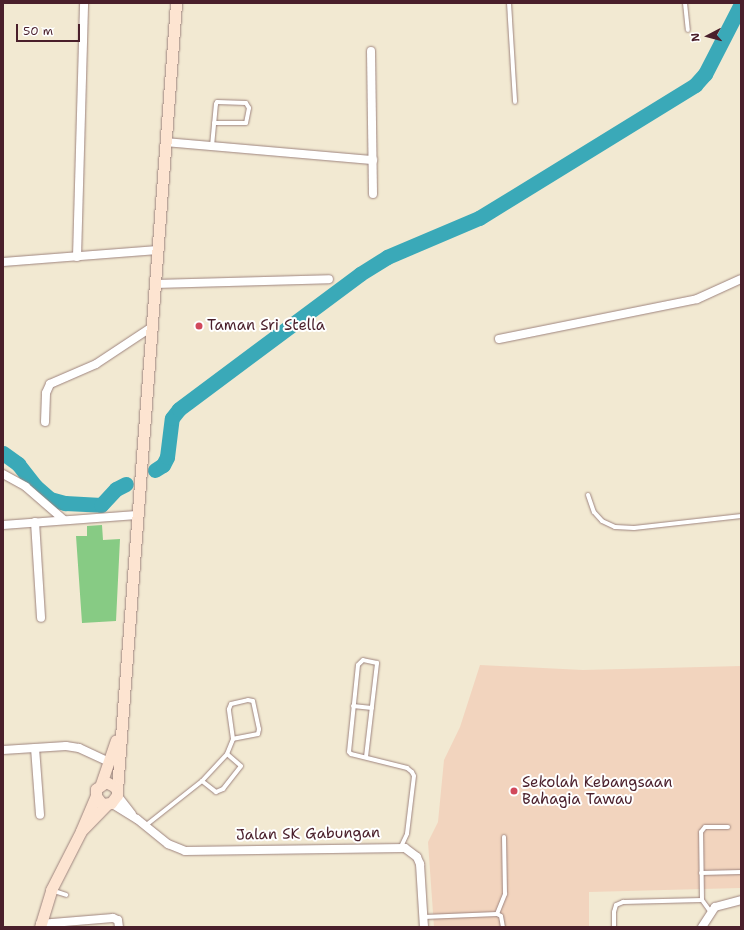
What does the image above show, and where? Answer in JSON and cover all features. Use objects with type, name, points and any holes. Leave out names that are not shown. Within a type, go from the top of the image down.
[{"type":"street","points":[[77,257],[84,3]]},
{"type":"street","points":[[81,831],[113,798],[123,721],[137,515],[176,3]]},
{"type":"street","points":[[371,50],[373,194]]},
{"type":"street","points":[[166,142],[373,160]]},
{"type":"street","points":[[3,262],[158,250]]},
{"type":"street","points":[[155,284],[329,279]]},
{"type":"street","points":[[499,339],[697,299],[741,279]]},
{"type":"street","points":[[45,422],[46,393],[50,384],[96,364],[152,327]]},
{"type":"street","points":[[3,474],[26,487],[64,520]]},
{"type":"street","points":[[3,525],[137,515]]},
{"type":"street","points":[[35,522],[41,618]]},
{"type":"street","points":[[119,927],[118,920],[113,918],[40,925],[51,890],[81,831],[96,796],[96,789],[101,784],[123,721]]},
{"type":"street","points":[[35,748],[40,815]]},
{"type":"street","points":[[3,750],[79,748],[109,762]]},
{"type":"street","points":[[101,784],[110,783],[113,798]]},
{"type":"street","points":[[96,796],[99,802],[113,798]]},
{"type":"street","name":"Jalan SK Gabungan","points":[[113,798],[168,844],[185,851],[403,847]]},
{"type":"street","points":[[403,847],[417,857],[421,873],[424,927]]},
{"type":"street","points":[[702,927],[710,911],[721,904],[741,900]]},
{"type":"lane","points":[[509,3],[515,102]]},
{"type":"lane","points":[[685,3],[688,30]]},
{"type":"lane","points":[[212,146],[214,123],[216,104],[219,100],[246,103],[249,108],[246,123],[214,123]]},
{"type":"lane","points":[[588,495],[594,512],[602,521],[615,527],[634,528],[741,516]]},
{"type":"lane","points":[[366,757],[377,663],[363,660],[358,665],[349,752],[366,757],[407,768],[414,776],[407,834],[403,847]]},
{"type":"lane","points":[[145,826],[202,781],[227,754],[233,739],[229,709],[231,704],[248,700],[253,701],[259,729],[258,734],[233,739]]},
{"type":"lane","points":[[353,706],[372,708]]},
{"type":"lane","points":[[202,781],[216,792],[223,789],[241,766],[227,754]]},
{"type":"lane","points":[[710,911],[702,900],[702,829],[728,827]]},
{"type":"lane","points":[[497,914],[505,894],[504,837]]},
{"type":"lane","points":[[701,874],[741,872]]},
{"type":"lane","points":[[51,890],[66,895]]},
{"type":"lane","points":[[614,927],[614,912],[616,905],[623,902],[702,900]]},
{"type":"lane","points":[[423,918],[497,914],[501,916],[503,927]]},
{"type":"shaded area","points":[[480,665],[583,670],[741,666],[740,888],[589,892],[589,927],[434,927],[428,842],[438,822],[444,760],[460,727]]},
{"type":"green space","points":[[102,525],[103,540],[120,539],[116,621],[82,623],[76,536],[87,536],[87,526]]},
{"type":"waterway","points":[[155,470],[163,465],[167,457],[172,418],[179,409],[360,274],[387,257],[479,218],[695,85],[705,74],[741,4]]},
{"type":"waterway","points":[[3,453],[18,464],[35,486],[50,499],[65,503],[101,505],[116,489],[126,484]]},
{"type":"place","name":"Taman Sri Stella","points":[[199,326]]},
{"type":"place","name":"Sekolah Kebangsaan Bahagia Tawau","points":[[514,791]]}]
